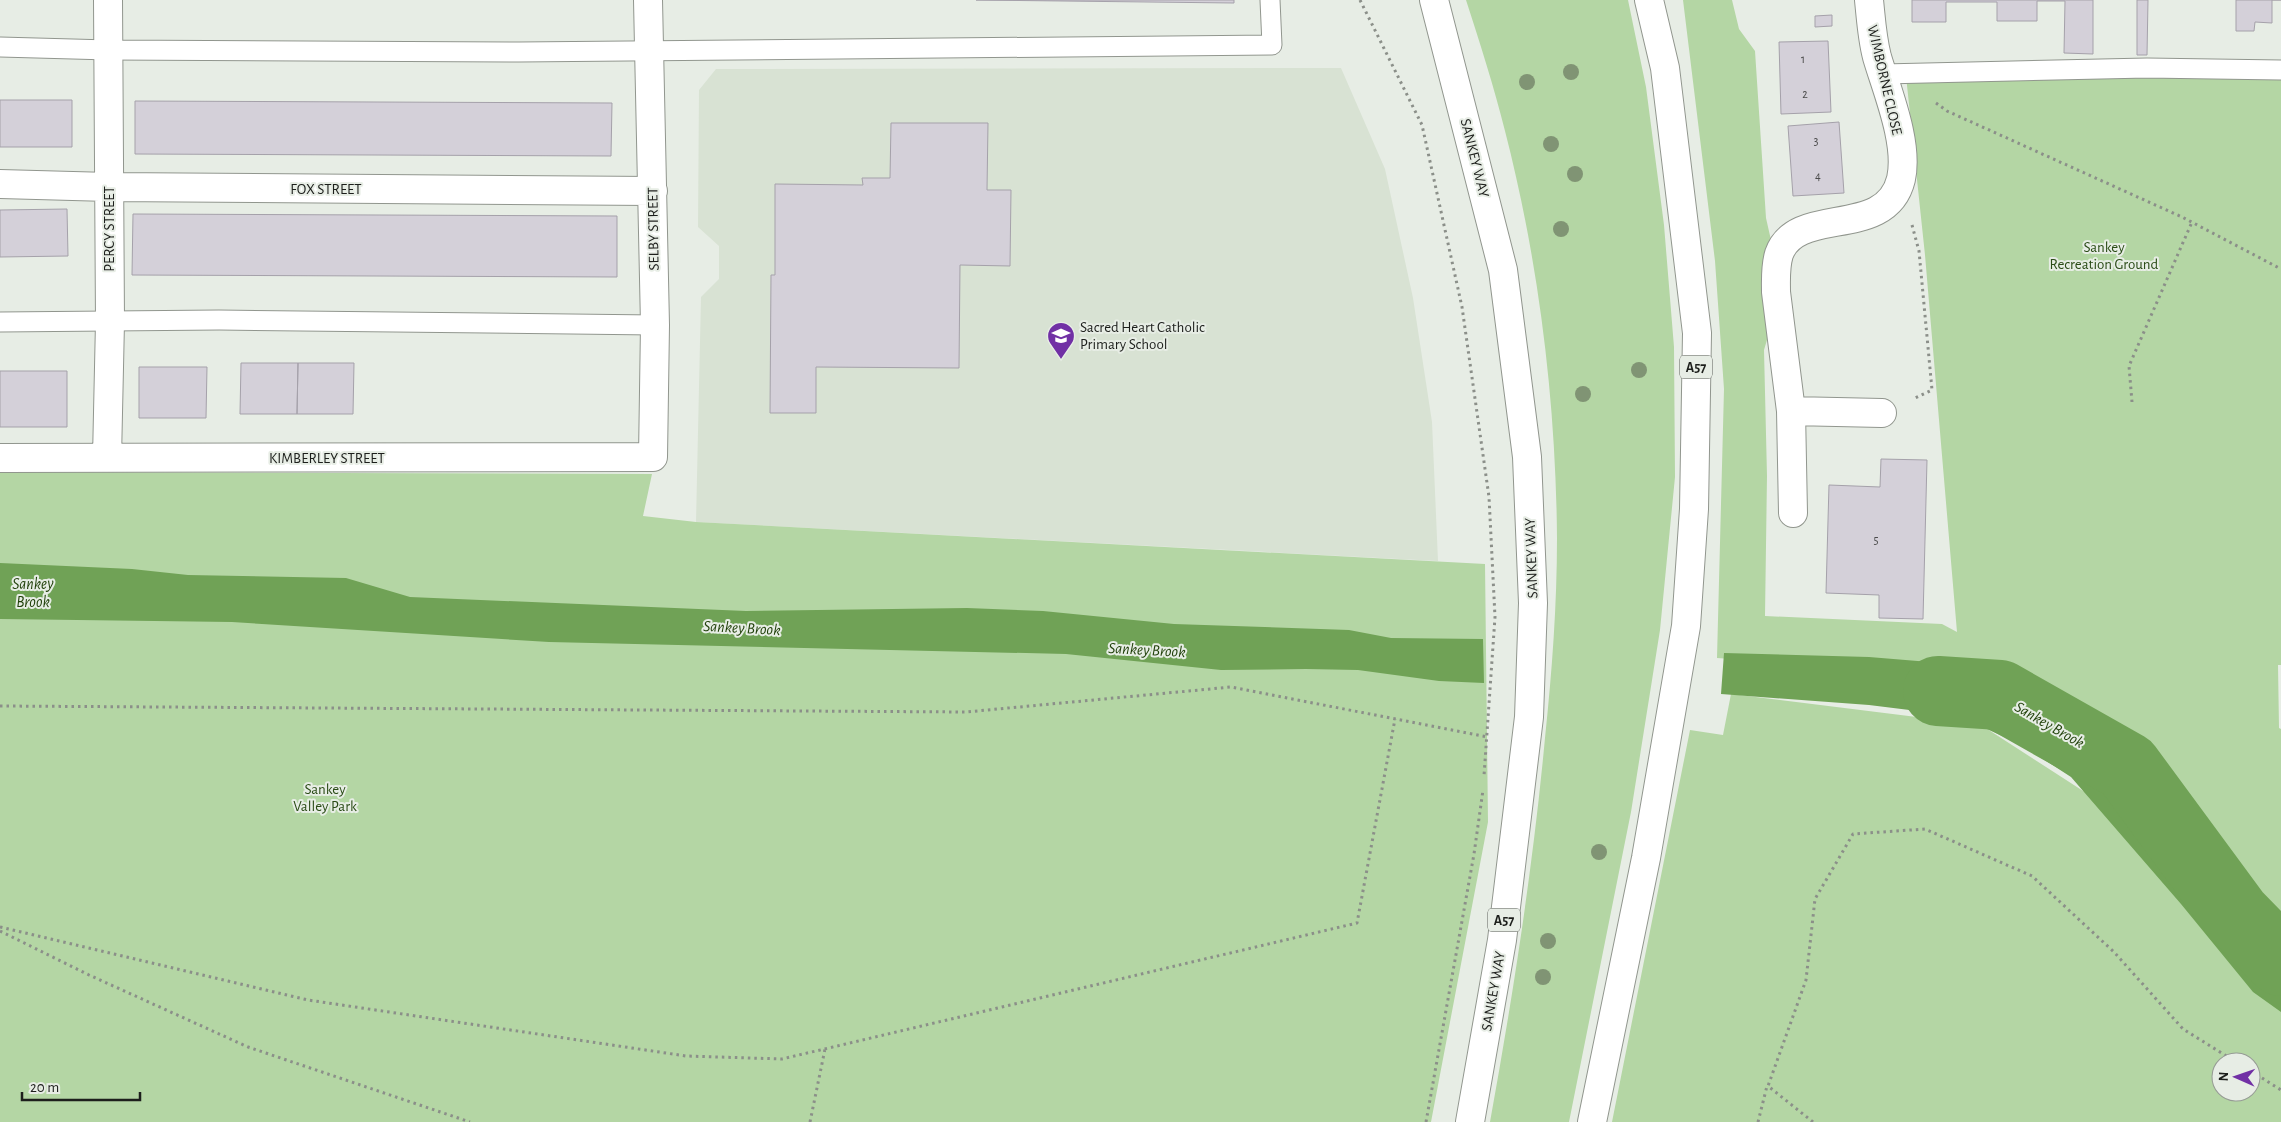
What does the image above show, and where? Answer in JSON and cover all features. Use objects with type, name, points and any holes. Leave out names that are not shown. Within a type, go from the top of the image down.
[{"type":"main road","name":"PERCY STREET","points":[[107,458],[110,322],[108,0]]},
{"type":"main road","name":"SELBY STREET","points":[[648,0],[655,325],[653,457]]},
{"type":"main road","name":"SANKEY WAY","points":[[1434,0],[1504,270],[1527,457],[1533,603],[1528,727],[1502,940],[1470,1122]]},
{"type":"main road","name":"A57","points":[[1592,1122],[1646,858],[1685,635],[1694,509],[1696,333],[1665,68],[1649,0]]},
{"type":"main road","name":"WIMBORNE CLOSE","points":[[1793,513],[1791,412],[1776,292],[1776,273],[1780,253],[1789,238],[1805,229],[1852,220],[1882,208],[1897,190],[1902,166],[1893,107],[1895,74],[1872,30],[1869,0]]},
{"type":"main road","name":"FOX STREET","points":[[0,184],[109,187],[653,191]]},
{"type":"main road","points":[[1791,412],[1882,413]]},
{"type":"main road","name":"KIMBERLEY STREET","points":[[0,458],[653,457]]},
{"type":"lane","points":[[0,47],[109,50],[649,51],[1272,45],[1270,0]]},
{"type":"lane","points":[[1895,74],[2147,68],[2281,70]]},
{"type":"lane","points":[[0,322],[228,320],[655,325]]},
{"type":"path","points":[[1360,0],[1422,125],[1462,307],[1489,496],[1495,617],[1488,737],[1474,854],[1426,1122]]},
{"type":"path","points":[[1895,74],[1947,111],[2192,222],[2281,269]]},
{"type":"path","points":[[1882,413],[1932,390],[1919,251],[1911,222]]},
{"type":"path","points":[[2132,402],[2129,366],[2192,222]]},
{"type":"path","points":[[0,706],[966,712],[1231,687],[1488,737]]},
{"type":"path","points":[[0,927],[308,1000],[686,1056],[782,1059],[1357,923],[1395,719]]},
{"type":"path","points":[[1758,1122],[1768,1086],[1806,980],[1814,899],[1853,834],[1925,829],[2032,876],[2114,952],[2184,1029],[2220,1052]]},
{"type":"path","points":[[0,931],[89,975],[248,1047],[470,1122]]},
{"type":"path","points":[[810,1122],[825,1049]]},
{"type":"path","points":[[2261,1077],[2281,1090]]},
{"type":"path","points":[[1768,1086],[1813,1122]]},
{"type":"shaded area","name":"Sacred Heart Catholic Primary School","points":[[1341,68],[1385,169],[1413,298],[1432,422],[1438,561],[696,522],[701,297],[719,279],[719,246],[698,227],[699,90],[716,69]]},
{"type":"green space","points":[[1466,0],[1628,0],[1646,87],[1664,225],[1674,347],[1675,477],[1660,630],[1631,812],[1569,1122],[1490,1122],[1507,1027],[1535,835],[1554,638],[1557,538],[1556,487],[1549,384],[1536,282],[1527,231],[1505,131],[1492,82]]},
{"type":"green space","name":"Sankey Recreation Ground","points":[[1683,0],[1732,0],[1739,29],[1755,51],[1766,218],[1782,289],[1764,350],[1767,476],[1765,616],[1942,624],[1957,632],[1925,255],[1906,76],[2281,78],[2281,665],[2278,665],[2279,728],[2281,729],[2281,928],[2196,828],[2128,754],[1995,685],[1928,673],[1717,658],[1724,389],[1715,261]]},
{"type":"green space","name":"Sankey Valley Park","points":[[0,472],[652,474],[643,516],[696,522],[1485,564],[1488,822],[1431,1122],[0,1122]]},
{"type":"green space","points":[[1731,694],[1981,725],[2094,798],[2281,994],[2281,1122],[1612,1122],[1690,730],[1723,735]]},
{"type":"water","name":"Sankey Brook","points":[[0,563],[132,569],[188,575],[346,578],[410,597],[746,611],[967,608],[1043,611],[1174,624],[1349,630],[1391,638],[1483,639],[1484,683],[1439,681],[1358,670],[1221,670],[1066,654],[549,642],[232,622],[0,619]]},
{"type":"water","name":"Sankey Brook","points":[[1724,653],[1869,657],[1954,664],[2146,786],[2198,848],[2238,906],[2281,945],[2281,1012],[2253,992],[2181,904],[2071,777],[2020,744],[1958,716],[1869,705],[1721,694]]},
{"type":"building","points":[[976,0],[1234,0],[1234,3]]},
{"type":"building","points":[[1912,0],[2093,0],[2093,54],[2064,53],[2065,1],[2037,1],[2037,21],[1997,21],[1997,2],[1946,2],[1946,22],[1912,22]]},
{"type":"building","points":[[2137,0],[2148,0],[2147,55],[2137,55]]},
{"type":"building","points":[[2236,0],[2272,0],[2272,23],[2255,22],[2254,31],[2236,31]]},
{"type":"building","points":[[1832,15],[1832,26],[1815,27],[1815,16]]},
{"type":"building","points":[[1828,41],[1831,112],[1781,114],[1779,42]]},
{"type":"building","points":[[0,100],[72,100],[72,147],[0,147]]},
{"type":"building","points":[[135,101],[612,103],[611,156],[135,154]]},
{"type":"building","points":[[1839,122],[1844,193],[1793,196],[1788,126]]},
{"type":"building","points":[[891,123],[988,123],[987,190],[1011,190],[1010,266],[960,265],[959,368],[816,367],[816,413],[770,413],[771,275],[775,275],[775,184],[863,185],[862,178],[890,178]]},
{"type":"building","points":[[67,209],[68,256],[0,257],[0,210]]},
{"type":"building","points":[[133,214],[617,216],[617,277],[132,275]]},
{"type":"building","points":[[241,363],[298,363],[297,414],[240,414]]},
{"type":"building","points":[[298,363],[354,363],[353,414],[297,414]]},
{"type":"building","points":[[139,367],[207,367],[206,418],[139,418]]},
{"type":"building","points":[[0,371],[67,371],[67,427],[0,427]]},
{"type":"building","points":[[1881,459],[1927,460],[1923,619],[1879,618],[1879,595],[1826,593],[1829,485],[1880,487]]},
{"type":"waterway","name":"Sankey Brook","points":[[1938,691],[2000,695],[2127,767],[2236,915],[2281,961]]},
{"type":"place","name":"Sacred Heart Catholic Primary School","points":[[1061,360]]}]
